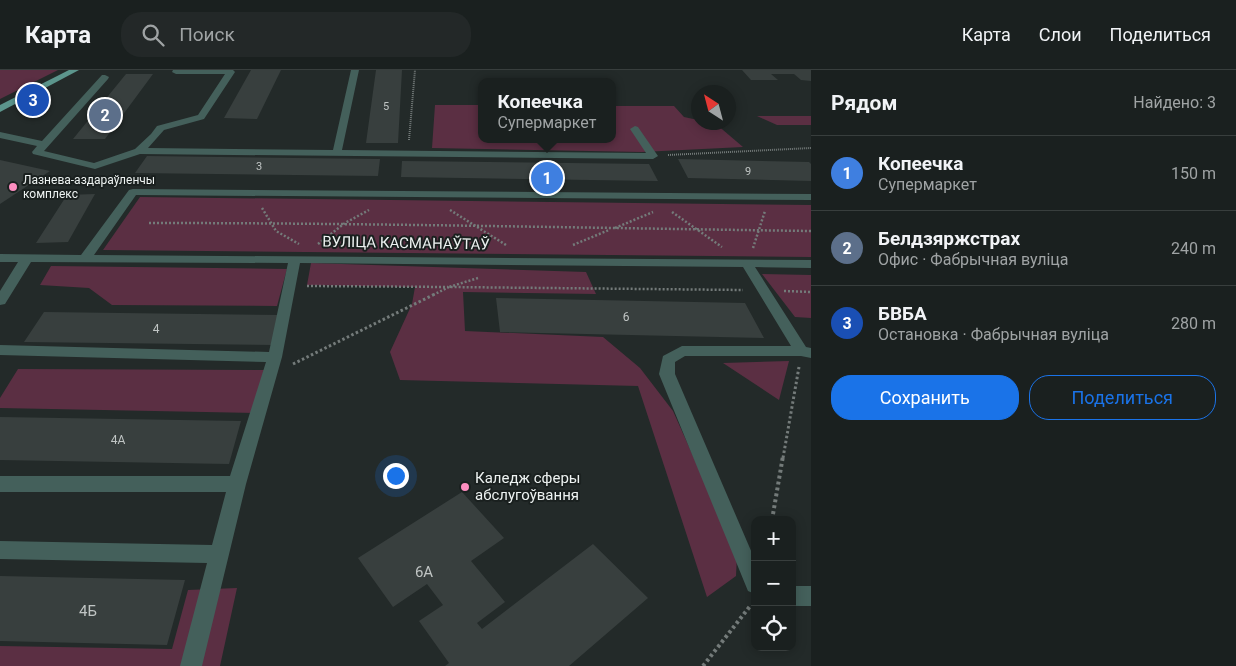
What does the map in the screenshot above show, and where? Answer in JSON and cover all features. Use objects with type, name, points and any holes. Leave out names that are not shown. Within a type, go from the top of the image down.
[{"type":"main road","points":[[0,110],[75,70]]},
{"type":"street","points":[[139,151],[155,136],[160,128],[201,117],[231,72],[176,72],[177,70]]},
{"type":"street","points":[[337,152],[355,70]]},
{"type":"street","points":[[104,77],[37,152],[95,166],[139,151],[653,156]]},
{"type":"street","points":[[635,129],[653,156]]},
{"type":"street","points":[[0,135],[44,144]]},
{"type":"street","points":[[85,258],[133,192],[811,197]]},
{"type":"street","points":[[191,666],[237,484],[305,256]]},
{"type":"street","name":"ВУЛІЦА КАСМАНАЎТАЎ","points":[[0,258],[305,256],[811,264]]},
{"type":"street","points":[[0,301],[27,258]]},
{"type":"street","points":[[747,264],[806,352]]},
{"type":"street","points":[[0,350],[275,357]]},
{"type":"street","points":[[751,574],[668,374],[668,360],[682,350],[806,352]]},
{"type":"street","points":[[0,484],[237,484]]},
{"type":"street","points":[[0,550],[220,554]]},
{"type":"street","points":[[796,596],[811,596]]},
{"type":"path","points":[[408,153],[415,70]]},
{"type":"path","points":[[653,156],[811,148]]},
{"type":"path","points":[[252,192],[276,231],[305,256],[345,223],[398,194]]},
{"type":"path","points":[[423,194],[532,261]]},
{"type":"path","points":[[649,196],[747,264],[769,197]]},
{"type":"path","points":[[149,223],[345,223],[479,227],[811,231]]},
{"type":"path","points":[[290,365],[449,287],[302,286]]},
{"type":"path","points":[[773,516],[806,352]]},
{"type":"path","points":[[703,666],[751,606]]},
{"type":"shaded area","points":[[0,70],[58,70],[0,99]]},
{"type":"shaded area","points":[[435,105],[478,105],[478,143],[616,143],[616,106],[674,106],[684,117],[691,118],[691,130],[723,130],[743,147],[642,152],[432,148]]},
{"type":"shaded area","points":[[757,116],[811,116],[811,125],[777,125]]},
{"type":"shaded area","points":[[140,197],[811,205],[811,257],[103,250]]},
{"type":"shaded area","points":[[311,263],[586,272],[596,294],[463,292],[465,331],[603,337],[640,368],[673,411],[737,554],[736,576],[707,597],[638,386],[400,380],[390,352],[412,304],[415,287],[307,285]]},
{"type":"shaded area","points":[[51,266],[287,269],[277,306],[112,305],[89,288],[40,285]]},
{"type":"shaded area","points":[[762,274],[811,275],[811,318],[795,317]]},
{"type":"shaded area","points":[[789,361],[779,400],[723,363]]},
{"type":"shaded area","points":[[18,369],[271,370],[260,413],[0,408],[0,398]]},
{"type":"shaded area","points":[[237,588],[220,666],[0,666],[0,646],[172,649],[188,590]]},
{"type":"building","points":[[251,70],[281,70],[257,119],[224,118]]},
{"type":"building","points":[[376,70],[402,70],[398,143],[366,143]]},
{"type":"building","points":[[742,70],[811,70],[811,81],[801,80],[794,74],[771,74],[778,80],[751,80]]},
{"type":"building","points":[[126,74],[153,74],[105,139],[73,139]]},
{"type":"building","points":[[147,156],[380,159],[378,176],[135,173]]},
{"type":"building","points":[[678,159],[809,162],[811,164],[811,181],[688,178]]},
{"type":"building","name":"Лазнева-аздараўленчы комплекс","points":[[0,160],[50,171],[0,204]]},
{"type":"building","points":[[402,161],[649,164],[658,181],[401,177]]},
{"type":"building","points":[[95,194],[68,242],[36,243],[67,195]]},
{"type":"building","points":[[496,298],[745,303],[764,338],[500,332]]},
{"type":"building","points":[[44,312],[282,315],[275,345],[24,342]]},
{"type":"building","points":[[0,417],[241,421],[229,464],[0,460]]},
{"type":"building","points":[[462,492],[504,538],[471,561],[505,602],[477,623],[482,629],[593,544],[648,598],[569,666],[445,666],[449,663],[419,621],[443,605],[427,584],[393,607],[358,558]]},
{"type":"building","points":[[0,576],[185,580],[167,645],[0,641]]},
{"type":"place","name":"БВБА","points":[[33,100]]},
{"type":"place","name":"Белдзяржстрах","points":[[105,115]]},
{"type":"place","name":"Копеечка","points":[[547,178]]},
{"type":"place","name":"Лазнева-аздараўленчы комплекс","points":[[13,187]]},
{"type":"place","name":"Каледж сферы абслугоўвання","points":[[465,487]]}]
